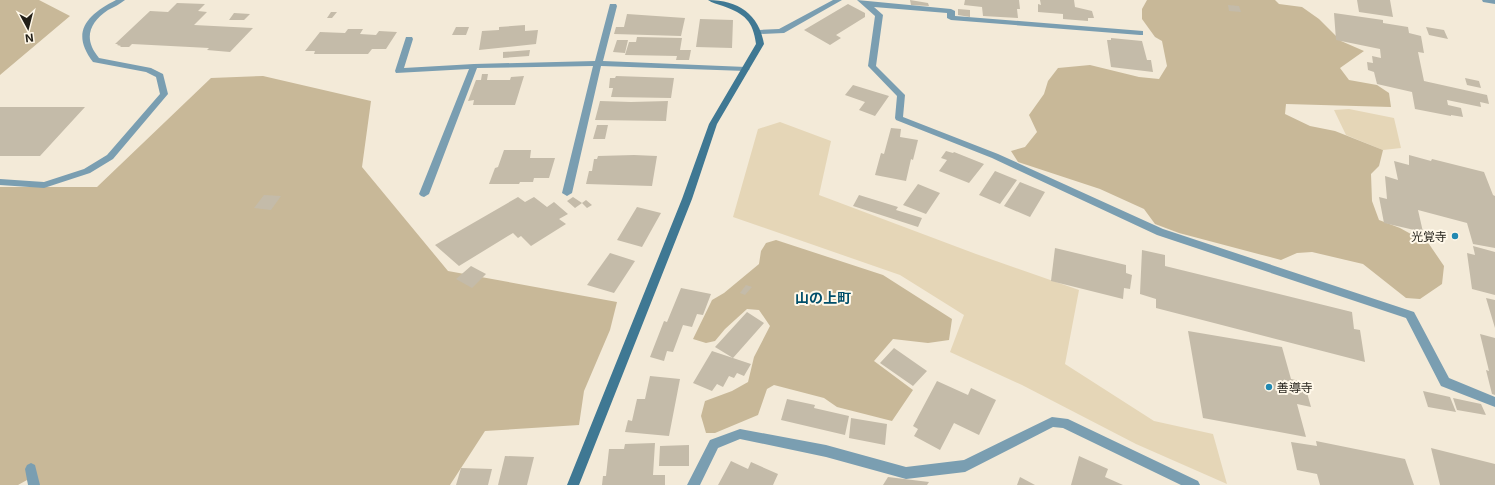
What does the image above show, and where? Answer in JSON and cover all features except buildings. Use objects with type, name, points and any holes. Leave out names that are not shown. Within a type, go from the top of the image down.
[{"type":"street","points":[[0,182],[44,185],[87,172],[110,156],[164,94],[160,76],[148,70],[96,60],[87,48],[87,27],[100,12],[121,0]]},
{"type":"street","points":[[572,485],[687,199],[713,124],[760,44],[759,32],[753,18],[734,7],[712,0]]},
{"type":"street","points":[[759,32],[781,31],[838,0]]},
{"type":"street","points":[[1486,0],[1495,2]]},
{"type":"street","points":[[863,2],[951,11],[951,18],[1140,32]]},
{"type":"street","points":[[863,2],[880,15],[872,66],[901,95],[899,118],[995,156],[1160,232],[1410,315],[1445,382],[1495,402]]},
{"type":"street","points":[[566,193],[613,6]]},
{"type":"street","points":[[409,39],[399,71],[474,66],[598,63],[746,69]]},
{"type":"street","points":[[424,194],[474,66]]},
{"type":"street","points":[[693,485],[714,444],[740,434],[826,451],[906,473],[965,466],[1052,422],[1064,423],[1194,485]]},
{"type":"street","points":[[31,469],[34,485]]},
{"type":"shaded area","points":[[0,0],[39,0],[70,16],[0,75]]},
{"type":"shaded area","points":[[1147,0],[1275,0],[1279,4],[1302,7],[1319,19],[1341,41],[1364,51],[1340,68],[1349,80],[1377,85],[1389,93],[1391,107],[1286,104],[1285,114],[1310,126],[1335,131],[1383,150],[1379,166],[1371,174],[1372,201],[1379,220],[1400,228],[1429,244],[1444,266],[1442,284],[1420,299],[1406,298],[1363,264],[1312,252],[1297,253],[1281,260],[1179,233],[1155,224],[1144,209],[1100,189],[1018,162],[1011,151],[1025,147],[1037,132],[1029,115],[1044,94],[1048,81],[1058,68],[1090,65],[1139,77],[1159,79],[1167,66],[1162,41],[1155,37],[1142,19],[1142,9]]},
{"type":"shaded area","points":[[263,76],[371,101],[362,167],[448,271],[617,302],[610,330],[584,391],[579,425],[485,431],[450,485],[30,485],[27,480],[18,485],[0,485],[0,187],[97,187],[211,78]]},
{"type":"shaded area","points":[[1349,109],[1394,118],[1401,148],[1383,150],[1346,135],[1334,110]]},
{"type":"shaded area","points":[[780,122],[831,141],[819,195],[976,254],[1079,290],[1065,364],[1154,421],[1213,434],[1227,484],[1136,444],[1022,385],[950,352],[964,315],[900,275],[733,217],[758,129]]},
{"type":"shaded area","points":[[776,240],[883,275],[952,319],[949,340],[928,343],[893,339],[874,361],[913,390],[892,421],[837,407],[824,398],[774,385],[767,389],[758,415],[715,433],[706,433],[701,416],[705,401],[732,391],[748,382],[754,357],[770,326],[759,310],[747,309],[725,329],[715,341],[706,343],[693,339],[712,300],[724,293],[759,264],[761,251],[766,243]]},
{"type":"place","name":"光覚寺","points":[[1455,236]]},
{"type":"place","name":"善導寺","points":[[1269,387]]},
{"type":"district","name":"山の上町","points":[[823,297]]}]
